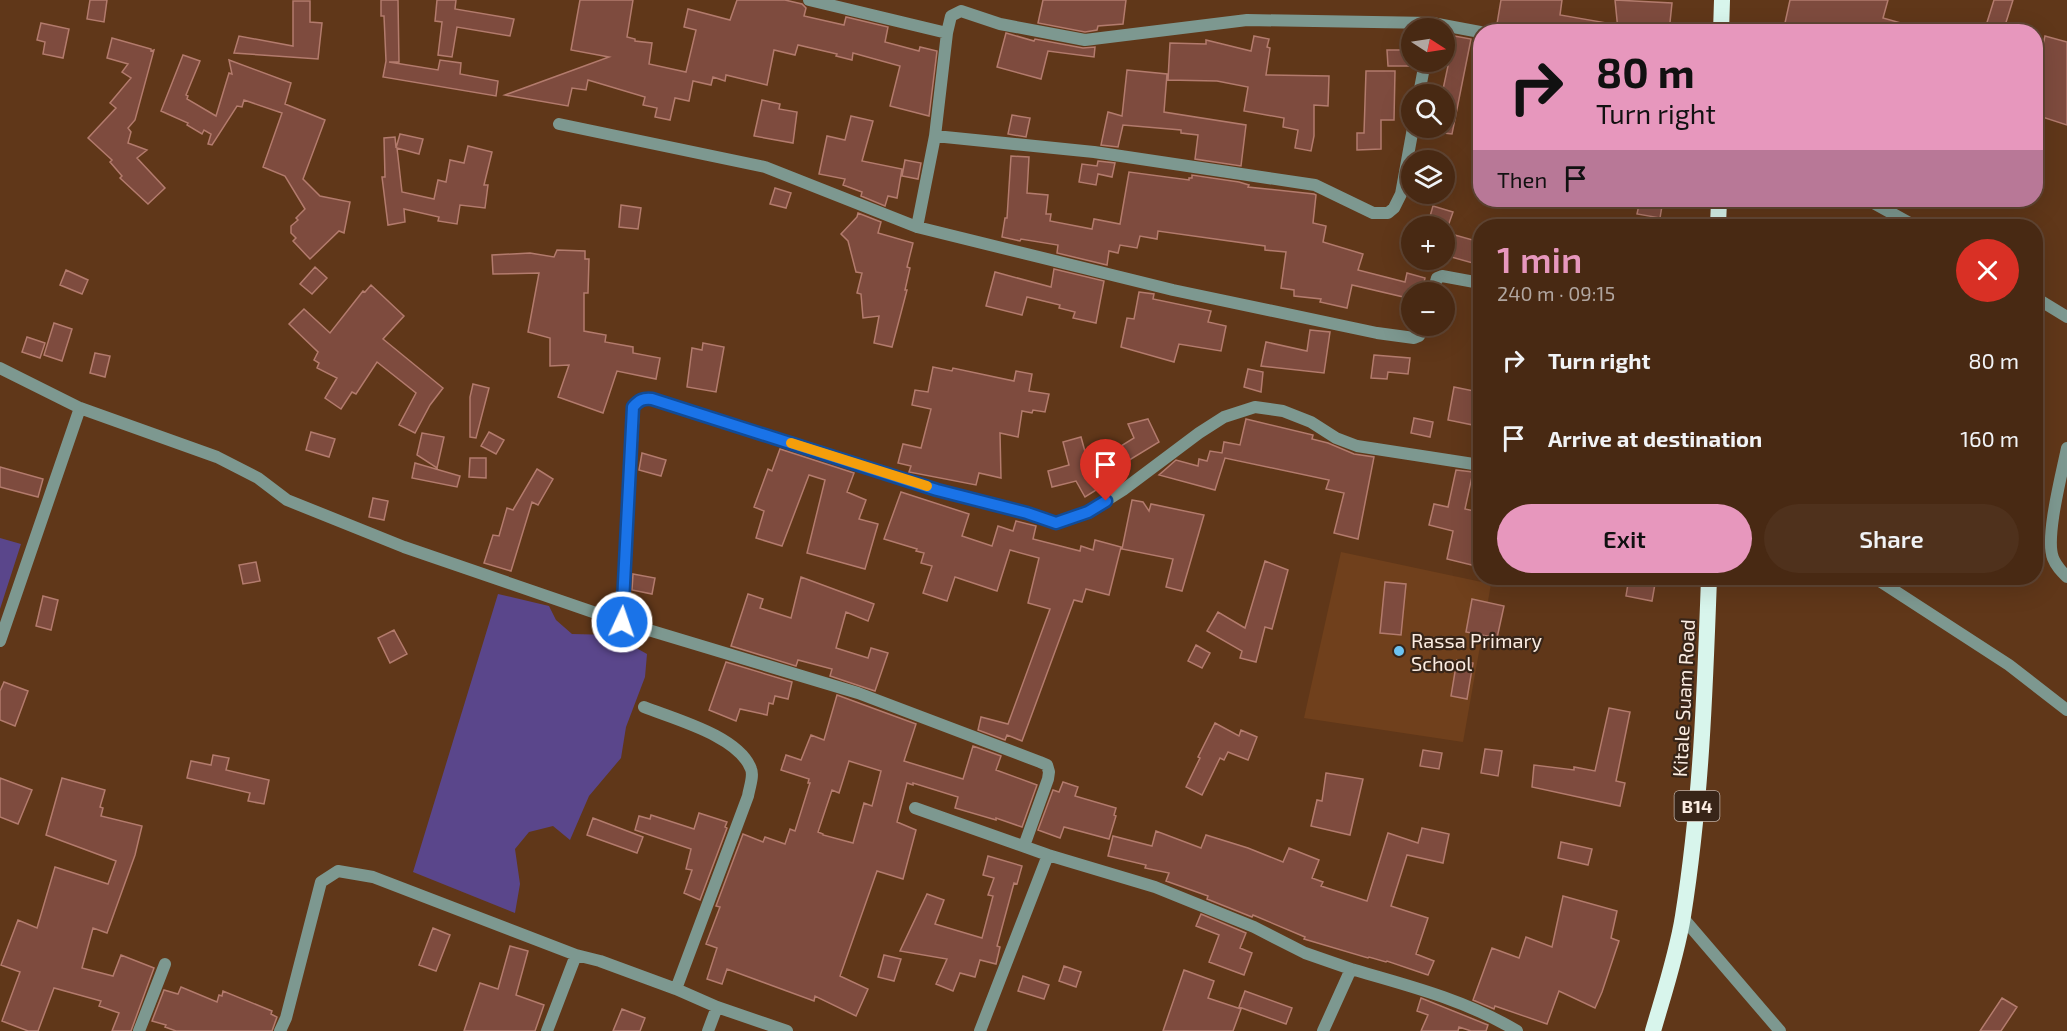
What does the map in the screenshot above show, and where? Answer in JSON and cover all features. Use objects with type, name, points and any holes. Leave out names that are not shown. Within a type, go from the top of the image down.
[{"type":"highway","points":[[1721,24],[1722,0]]},
{"type":"highway","name":"Kitale Suam Road","points":[[1653,1031],[1683,918],[1699,796],[1709,585]]},
{"type":"street","points":[[809,0],[947,33]]},
{"type":"street","points":[[917,227],[935,136],[947,33],[951,16],[961,11],[1000,24],[1085,40],[1247,20],[1401,25]]},
{"type":"street","points":[[1455,29],[1473,31]]},
{"type":"street","points":[[559,124],[765,167],[917,227],[1173,290],[1377,333],[1414,338],[1419,336]]},
{"type":"street","points":[[935,136],[1094,152],[1315,185],[1373,213],[1388,213],[1394,208],[1401,195],[1411,138]]},
{"type":"street","points":[[1881,207],[1903,219]]},
{"type":"street","points":[[1436,282],[1437,278],[1442,276],[1473,282]]},
{"type":"street","points":[[2043,302],[2067,317]]},
{"type":"street","points":[[0,368],[80,408],[217,457],[258,478],[287,500],[404,547],[622,622],[858,693],[1047,765],[1048,778],[1023,846]]},
{"type":"street","points":[[622,622],[633,407],[644,398],[937,490],[1027,513],[1056,523],[1088,512],[1123,490],[1224,417],[1255,407],[1283,411],[1311,422],[1336,438],[1357,446],[1473,464]]},
{"type":"street","points":[[0,641],[80,408]]},
{"type":"street","points":[[2067,448],[2050,540],[2052,557],[2067,577]]},
{"type":"street","points":[[1886,585],[2009,665],[2067,710]]},
{"type":"street","points":[[644,707],[721,738],[742,754],[752,771],[748,796],[676,989]]},
{"type":"street","points":[[915,808],[1047,855],[1155,887],[1254,927],[1305,953],[1428,991],[1497,1019],[1517,1031]]},
{"type":"street","points":[[980,1031],[1047,855]]},
{"type":"street","points":[[280,1031],[286,1018],[321,882],[338,871],[373,877],[576,955],[600,961],[717,1007],[787,1031]]},
{"type":"street","points":[[1683,918],[1780,1031]]},
{"type":"street","points":[[547,1031],[576,955]]},
{"type":"street","points":[[139,1031],[165,964]]},
{"type":"street","points":[[1323,1031],[1351,969]]},
{"type":"street","points":[[708,1031],[717,1007]]},
{"type":"shaded area","points":[[0,538],[21,544],[0,609]]},
{"type":"shaded area","name":"Rassa Primary School","points":[[1341,552],[1473,580],[1473,585],[1491,585],[1463,742],[1304,718]]},
{"type":"shaded area","points":[[498,594],[549,606],[556,620],[572,634],[613,635],[647,654],[645,677],[626,727],[621,758],[589,796],[570,840],[553,826],[529,832],[515,849],[520,884],[515,913],[413,872]]},
{"type":"building","points":[[90,0],[107,0],[104,22],[87,19]]},
{"type":"building","points":[[381,0],[398,0],[399,62],[389,62],[438,70],[440,60],[461,63],[460,74],[498,81],[496,96],[383,77],[386,61]]},
{"type":"building","points":[[437,0],[456,0],[455,9],[514,19],[510,36],[457,27],[452,57],[438,55],[442,22],[435,21]]},
{"type":"building","points":[[580,0],[633,0],[627,37],[635,41],[652,43],[649,64],[686,72],[696,30],[684,27],[688,9],[730,20],[737,0],[785,0],[802,4],[806,8],[804,16],[844,25],[846,17],[888,27],[885,42],[919,51],[920,47],[937,51],[929,116],[890,106],[900,66],[853,53],[852,60],[798,45],[795,55],[774,50],[767,85],[726,75],[725,81],[713,77],[711,85],[693,81],[689,101],[675,98],[670,120],[655,117],[657,108],[643,105],[645,97],[588,80],[586,90],[572,88],[568,106],[505,95],[609,57],[571,50]]},
{"type":"building","points":[[1043,0],[1126,0],[1123,24],[1098,26],[1097,30],[1085,32],[1038,23]]},
{"type":"building","points":[[1501,0],[1562,0],[1560,15],[1607,23],[1607,24],[1497,24]]},
{"type":"building","points":[[1615,0],[1672,3],[1670,24],[1617,24]]},
{"type":"building","points":[[1790,0],[1888,0],[1883,18],[1904,24],[1785,24]]},
{"type":"building","points":[[1994,0],[2013,0],[2006,24],[1986,24]]},
{"type":"building","points":[[293,1],[310,1],[310,22],[322,23],[318,59],[234,53],[239,36],[293,46]]},
{"type":"building","points":[[41,23],[69,29],[63,58],[43,54],[45,42],[37,40]]},
{"type":"building","points":[[1006,33],[1034,41],[1035,39],[1083,48],[1095,47],[1094,57],[1048,51],[1041,79],[997,67]]},
{"type":"building","points":[[1254,36],[1269,39],[1266,75],[1329,76],[1328,106],[1314,105],[1314,136],[1311,151],[1295,148],[1298,130],[1283,127],[1284,118],[1244,111],[1248,87],[1217,81],[1168,80],[1170,43],[1206,44],[1206,40],[1251,51]]},
{"type":"building","points":[[1455,36],[1471,39],[1455,119],[1455,84],[1444,84],[1447,72],[1455,72]]},
{"type":"building","points":[[2045,36],[2067,42],[2067,125],[2043,117]]},
{"type":"building","points":[[112,38],[154,50],[135,120],[128,128],[131,132],[128,143],[147,150],[137,158],[165,188],[148,204],[120,178],[122,176],[110,162],[112,160],[88,138],[116,108],[110,103],[131,78],[122,72],[128,64],[107,58]]},
{"type":"building","points":[[1387,50],[1401,50],[1401,66],[1388,66]]},
{"type":"building","points":[[183,55],[200,61],[186,95],[187,99],[216,116],[229,73],[232,74],[229,60],[291,83],[285,104],[325,120],[303,179],[320,196],[350,202],[344,233],[339,231],[310,259],[293,241],[296,238],[291,233],[291,226],[305,209],[285,176],[263,167],[282,113],[244,100],[242,107],[237,106],[212,145],[208,144],[211,134],[204,130],[202,134],[187,125],[188,123],[161,111]]},
{"type":"building","points":[[1127,70],[1167,74],[1164,112],[1246,125],[1241,166],[1195,159],[1198,135],[1181,133],[1181,130],[1123,125],[1118,147],[1101,145],[1108,112],[1122,116]]},
{"type":"building","points":[[1366,71],[1395,71],[1394,120],[1381,120],[1381,149],[1357,150],[1357,133],[1364,133]]},
{"type":"building","points":[[762,100],[780,104],[779,109],[797,112],[793,143],[754,136]]},
{"type":"building","points":[[1012,115],[1030,118],[1026,137],[1008,134]]},
{"type":"building","points":[[851,116],[873,121],[862,161],[902,169],[897,198],[888,196],[885,206],[861,196],[862,192],[843,185],[845,179],[819,174],[827,136],[845,140]]},
{"type":"building","points":[[400,134],[423,139],[419,154],[397,148],[402,192],[434,199],[438,180],[446,182],[450,160],[464,163],[468,146],[492,152],[484,185],[488,185],[485,208],[460,205],[457,224],[438,221],[439,217],[404,209],[405,222],[388,225],[382,177],[385,177],[384,138],[395,137],[396,148]]},
{"type":"building","points":[[1011,156],[1029,157],[1027,193],[1048,195],[1046,214],[1051,214],[1050,221],[1092,229],[1094,219],[1120,224],[1129,172],[1189,180],[1192,175],[1239,182],[1249,185],[1248,187],[1314,194],[1316,195],[1313,223],[1326,226],[1323,242],[1363,254],[1358,270],[1405,282],[1401,282],[1401,296],[1352,285],[1347,308],[1320,302],[1321,299],[1294,296],[1294,290],[1281,288],[1286,252],[1265,250],[1265,246],[1158,231],[1157,239],[1140,236],[1137,248],[1120,245],[1118,253],[1109,251],[1107,265],[1057,253],[1058,245],[1002,237],[1005,218],[1007,218]]},
{"type":"building","points":[[905,160],[921,163],[918,179],[902,176]]},
{"type":"building","points":[[1098,161],[1115,163],[1112,177],[1098,174],[1096,185],[1079,182],[1082,164],[1097,166]]},
{"type":"building","points":[[775,188],[791,193],[786,208],[770,204]]},
{"type":"building","points":[[621,205],[641,208],[638,229],[619,227]]},
{"type":"building","points":[[1433,206],[1453,212],[1452,216],[1430,216]]},
{"type":"building","points":[[1638,207],[1662,207],[1660,218],[1637,214]]},
{"type":"building","points":[[858,213],[881,222],[878,233],[913,243],[907,267],[910,268],[905,290],[907,290],[892,347],[874,343],[879,316],[863,318],[861,294],[857,293],[862,273],[856,272],[848,241],[841,234]]},
{"type":"building","points":[[1455,235],[1473,240],[1473,263],[1455,258]]},
{"type":"building","points":[[557,250],[585,251],[585,259],[589,259],[588,293],[584,293],[584,331],[606,335],[605,342],[633,347],[633,353],[660,358],[656,379],[617,371],[603,413],[558,397],[569,365],[550,366],[550,338],[528,332],[539,273],[493,274],[492,255],[530,253],[554,257]]},
{"type":"building","points":[[315,267],[327,278],[312,294],[300,284]]},
{"type":"building","points":[[1054,269],[1104,281],[1096,323],[1073,318],[1075,312],[1059,308],[1060,305],[1027,297],[1022,315],[986,306],[995,272],[1051,287]]},
{"type":"building","points":[[66,270],[88,280],[82,294],[60,285]]},
{"type":"building","points":[[1407,273],[1425,278],[1424,282],[1405,282]]},
{"type":"building","points":[[371,285],[404,316],[383,339],[443,388],[430,405],[415,433],[399,425],[416,393],[377,362],[356,394],[352,392],[341,409],[325,398],[337,378],[317,368],[319,363],[314,360],[318,352],[289,324],[304,309],[330,333],[363,291],[365,292]]},
{"type":"building","points":[[1139,292],[1154,294],[1153,299],[1211,311],[1208,322],[1226,326],[1221,351],[1179,344],[1174,362],[1121,347],[1127,318],[1134,319]]},
{"type":"building","points":[[54,323],[72,329],[62,361],[44,355]]},
{"type":"building","points":[[1310,330],[1330,332],[1324,373],[1261,366],[1266,342],[1307,351]]},
{"type":"building","points":[[27,337],[45,343],[40,358],[22,352]]},
{"type":"building","points":[[703,343],[724,347],[716,392],[687,387],[692,348],[702,350]]},
{"type":"building","points":[[95,353],[110,356],[105,377],[90,373]]},
{"type":"building","points":[[1374,355],[1410,358],[1408,374],[1388,372],[1387,379],[1371,378]]},
{"type":"building","points":[[933,367],[952,371],[953,368],[1014,381],[1016,371],[1032,374],[1029,391],[1049,394],[1045,412],[1022,411],[1018,437],[1000,433],[1001,478],[979,473],[976,485],[909,472],[911,466],[898,463],[903,444],[921,448],[931,409],[912,405],[915,390],[928,392]]},
{"type":"building","points":[[1248,369],[1263,372],[1261,392],[1244,387]]},
{"type":"building","points":[[473,384],[489,388],[476,438],[470,437],[470,397]]},
{"type":"building","points":[[1454,387],[1473,391],[1473,425],[1448,420]]},
{"type":"building","points":[[1414,418],[1433,422],[1430,437],[1411,433]]},
{"type":"building","points":[[1148,419],[1159,442],[1121,465],[1125,472],[1085,497],[1076,481],[1052,487],[1048,471],[1069,465],[1063,442],[1081,437],[1089,466],[1134,438],[1128,424]]},
{"type":"building","points":[[1246,419],[1313,435],[1312,439],[1354,454],[1374,457],[1358,539],[1334,533],[1344,493],[1326,489],[1329,480],[1225,458],[1215,490],[1159,475],[1176,460],[1198,466],[1199,459],[1207,461],[1210,451],[1222,453],[1224,442],[1240,445]]},
{"type":"building","points":[[311,432],[335,439],[329,457],[306,450]]},
{"type":"building","points":[[489,432],[504,440],[496,454],[481,446]]},
{"type":"building","points":[[422,433],[444,437],[437,468],[417,455]]},
{"type":"building","points":[[780,449],[854,473],[847,492],[866,500],[859,519],[878,524],[865,569],[807,553],[825,480],[809,475],[782,546],[756,538],[764,511],[754,507],[768,469],[772,471]]},
{"type":"building","points":[[642,453],[666,460],[661,476],[639,470]]},
{"type":"building","points":[[470,458],[486,458],[486,478],[469,477]]},
{"type":"building","points":[[415,463],[460,476],[457,487],[412,478]]},
{"type":"building","points":[[0,467],[43,479],[38,497],[0,487]]},
{"type":"building","points":[[537,469],[553,479],[538,505],[532,502],[511,571],[484,563],[493,535],[499,536],[507,508],[513,510]]},
{"type":"building","points":[[1456,470],[1473,472],[1465,509],[1473,511],[1473,565],[1447,559],[1453,531],[1429,525],[1434,504],[1448,507]]},
{"type":"building","points":[[901,492],[969,514],[962,536],[992,546],[998,526],[1013,531],[1016,521],[1036,526],[1033,539],[1080,551],[1081,546],[1093,550],[1095,540],[1121,547],[1109,595],[1086,589],[1082,602],[1074,600],[1022,741],[1007,735],[1005,740],[978,730],[981,717],[1008,724],[1050,609],[1028,603],[1039,558],[1010,550],[997,591],[955,577],[947,601],[923,593],[932,566],[921,563],[924,553],[884,539]]},
{"type":"building","points":[[373,498],[388,501],[384,520],[369,517]]},
{"type":"building","points":[[1132,500],[1143,502],[1149,511],[1151,504],[1204,515],[1182,591],[1166,587],[1173,559],[1122,549]]},
{"type":"building","points":[[1265,561],[1288,570],[1272,629],[1265,627],[1256,662],[1240,658],[1242,651],[1207,631],[1218,612],[1245,628]]},
{"type":"building","points":[[256,562],[260,581],[243,584],[239,565]]},
{"type":"building","points":[[633,574],[655,578],[652,594],[632,590]]},
{"type":"building","points":[[801,577],[874,604],[868,621],[846,612],[836,648],[868,658],[871,648],[888,653],[875,691],[830,676],[832,669],[798,660],[796,666],[731,646],[748,594],[763,599],[760,608],[791,618]]},
{"type":"building","points":[[1385,582],[1406,584],[1401,635],[1380,633]]},
{"type":"building","points":[[1628,585],[1655,585],[1652,601],[1626,596]]},
{"type":"building","points":[[43,596],[58,600],[51,630],[36,626]]},
{"type":"building","points":[[1472,599],[1504,606],[1497,638],[1466,632]]},
{"type":"building","points":[[394,630],[407,654],[390,663],[378,638]]},
{"type":"building","points":[[1196,645],[1210,653],[1202,668],[1188,661]]},
{"type":"building","points":[[1457,660],[1473,663],[1467,699],[1451,696]]},
{"type":"building","points":[[726,662],[792,682],[788,699],[775,696],[773,704],[769,703],[767,715],[740,709],[736,721],[709,710]]},
{"type":"building","points":[[4,682],[28,691],[15,726],[0,720],[0,691]]},
{"type":"building","points":[[837,695],[916,724],[904,761],[963,779],[973,746],[1001,756],[996,770],[1037,785],[1022,827],[955,808],[958,797],[907,783],[897,822],[916,830],[903,879],[877,871],[840,976],[868,989],[856,1016],[815,996],[814,1001],[727,969],[722,984],[707,979],[717,948],[706,944],[720,907],[716,906],[743,834],[763,842],[765,837],[785,844],[790,829],[795,831],[810,783],[808,783],[809,779],[781,770],[786,755],[801,760],[811,735],[824,740]],"holes":[[[849,761],[881,771],[872,806],[864,803],[853,843],[818,832],[832,790],[839,793]]]},
{"type":"building","points":[[1609,708],[1630,712],[1616,781],[1625,783],[1620,806],[1532,787],[1534,765],[1574,770],[1574,767],[1595,771]]},
{"type":"building","points":[[1215,723],[1239,736],[1241,730],[1257,737],[1248,760],[1228,752],[1224,760],[1220,758],[1202,795],[1186,787]]},
{"type":"building","points":[[1485,749],[1502,751],[1498,776],[1481,773]]},
{"type":"building","points":[[1423,750],[1442,753],[1439,769],[1420,766]]},
{"type":"building","points":[[213,755],[229,758],[226,770],[269,780],[264,804],[248,801],[250,793],[187,778],[191,761],[211,765]]},
{"type":"building","points":[[1326,773],[1363,779],[1350,835],[1311,826],[1317,800],[1322,801]]},
{"type":"building","points":[[0,778],[32,790],[18,824],[0,817]]},
{"type":"building","points":[[62,778],[105,790],[100,807],[103,808],[101,816],[142,826],[135,855],[107,933],[93,928],[82,968],[113,976],[121,955],[154,968],[131,1031],[112,1031],[119,1013],[99,1006],[101,1001],[54,988],[38,1031],[28,1031],[2,1021],[20,972],[1,965],[18,920],[37,928],[55,867],[108,884],[116,861],[46,835]]},
{"type":"building","points":[[1063,782],[1078,787],[1075,796],[1116,808],[1109,839],[1064,827],[1060,838],[1038,830],[1053,790],[1059,792]]},
{"type":"building","points":[[699,813],[727,822],[725,827],[727,828],[700,900],[684,893],[692,870],[686,869],[691,849],[635,830],[639,816],[650,819],[651,815],[694,829]]},
{"type":"building","points":[[593,818],[643,837],[637,853],[587,835]]},
{"type":"building","points":[[1422,828],[1449,834],[1443,863],[1407,855],[1391,906],[1428,918],[1416,954],[1434,961],[1428,975],[1387,961],[1368,958],[1304,939],[1305,937],[1253,915],[1252,917],[1207,899],[1208,896],[1166,881],[1169,873],[1108,856],[1113,836],[1152,846],[1156,831],[1201,848],[1206,835],[1283,862],[1289,848],[1319,860],[1312,878],[1323,882],[1321,886],[1367,901],[1388,833],[1418,843]]},
{"type":"building","points":[[1561,842],[1592,849],[1588,865],[1558,858]]},
{"type":"building","points":[[988,856],[1022,866],[1017,884],[1014,883],[997,946],[1000,947],[996,964],[980,960],[975,977],[960,973],[953,991],[936,984],[947,959],[900,951],[927,894],[944,900],[935,924],[982,938],[993,896],[988,895],[994,878],[983,875]]},
{"type":"building","points":[[1563,896],[1617,911],[1611,938],[1619,941],[1595,1008],[1559,991],[1547,1024],[1495,1006],[1494,1009],[1473,1000],[1492,948],[1519,958],[1526,937],[1552,947]]},
{"type":"building","points":[[1201,914],[1246,933],[1240,948],[1252,953],[1244,975],[1209,962],[1219,935],[1196,926]]},
{"type":"building","points":[[433,928],[450,935],[436,971],[419,965]]},
{"type":"building","points":[[510,946],[528,951],[516,995],[544,1005],[535,1031],[464,1031],[480,983],[498,989]]},
{"type":"building","points":[[884,955],[901,959],[894,981],[878,977]]},
{"type":"building","points":[[1064,966],[1081,972],[1076,987],[1059,981]]},
{"type":"building","points":[[1184,970],[1214,981],[1208,998],[1241,1009],[1233,1031],[1163,1031]]},
{"type":"building","points":[[1023,976],[1049,985],[1044,999],[1018,991]]},
{"type":"building","points":[[181,987],[217,1002],[223,991],[272,1011],[271,1014],[277,1017],[272,1031],[176,1031],[152,1021],[164,990],[178,994]]},
{"type":"building","points":[[1245,991],[1292,1008],[1286,1024],[1239,1007]]},
{"type":"building","points":[[1421,998],[1488,1025],[1486,1031],[1471,1031],[1459,1027],[1458,1031],[1421,1031],[1428,1015],[1417,1011]]},
{"type":"building","points":[[2002,998],[2017,1007],[2001,1031],[1980,1031]]},
{"type":"building","points":[[622,1009],[645,1018],[640,1031],[613,1031]]},
{"type":"slow traffic","points":[[791,443],[927,486]]},
{"type":"place","name":"Rassa Primary School","points":[[1399,651]]},
{"type":"route","points":[[622,622],[633,407],[644,398],[937,490],[1027,513],[1056,523],[1088,512],[1106,501]]}]
